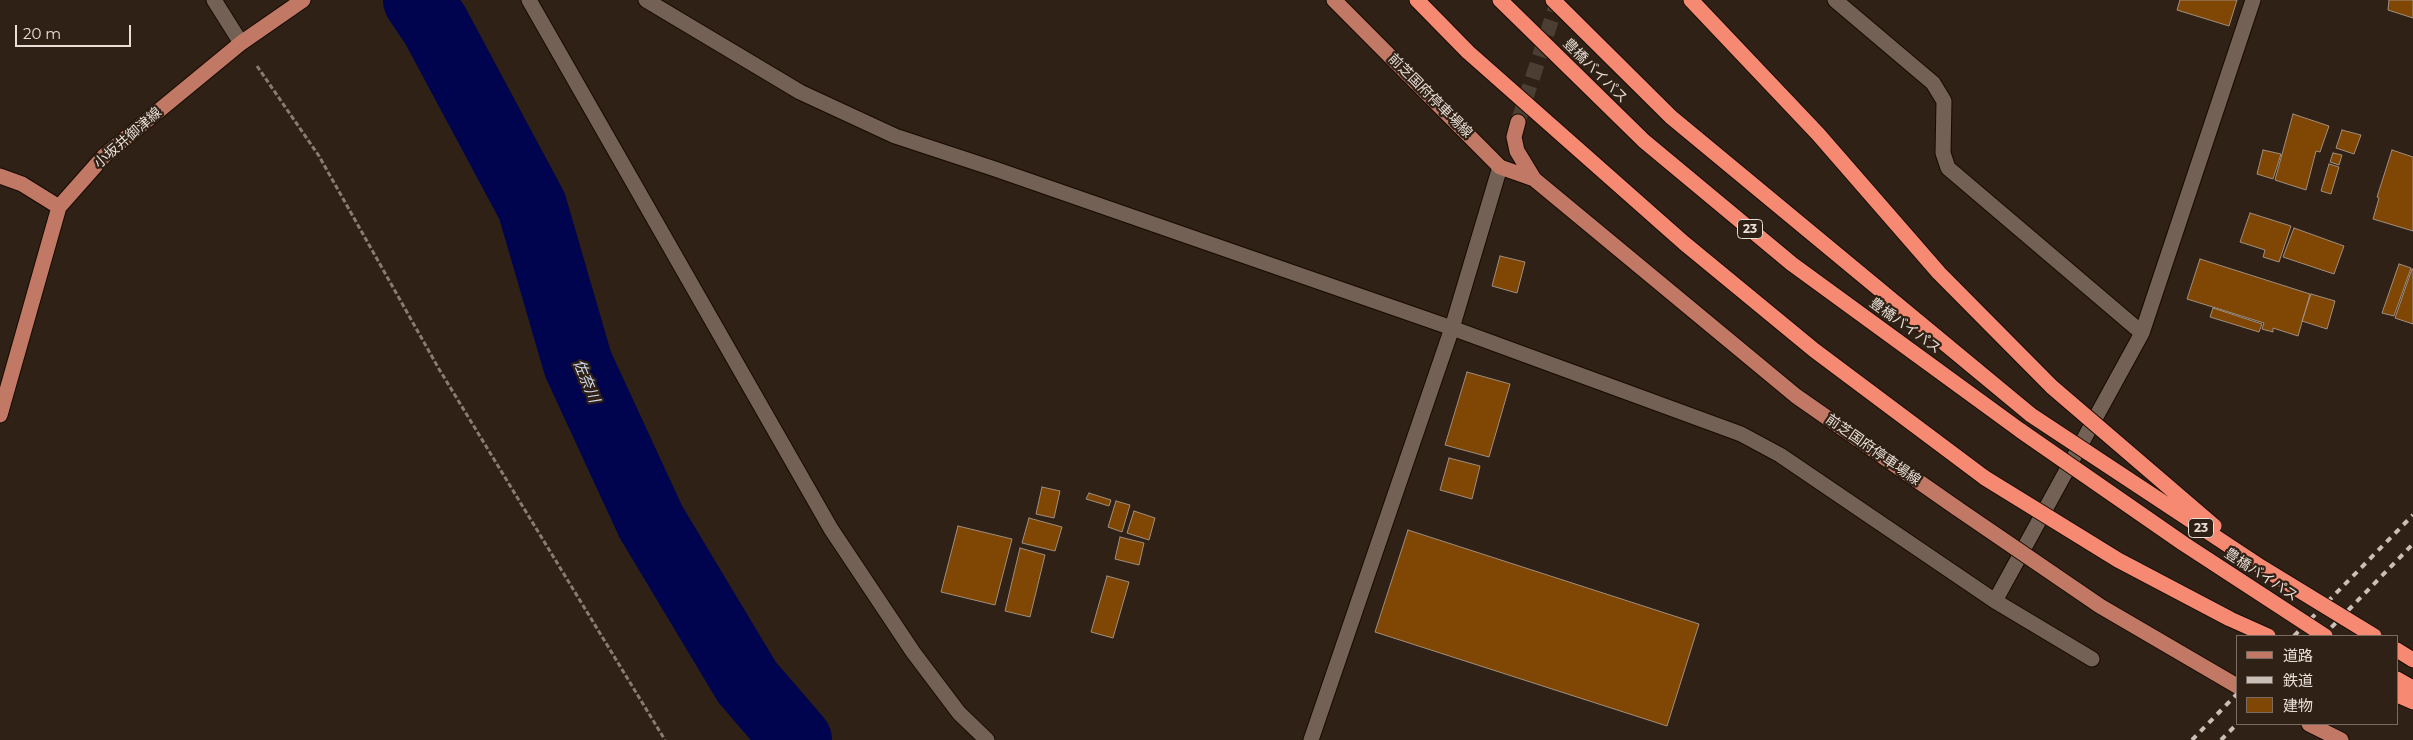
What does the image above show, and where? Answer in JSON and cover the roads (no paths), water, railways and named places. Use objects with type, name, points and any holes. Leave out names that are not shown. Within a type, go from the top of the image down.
[{"type":"highway","points":[[1417,0],[1468,52],[1684,243],[1814,350],[1985,478],[2118,560],[2266,635]]},
{"type":"highway","name":"豊橋バイパス","points":[[1500,0],[1644,141],[1792,264],[2021,431],[2184,544],[2323,635]]},
{"type":"highway","name":"豊橋バイパス","points":[[1553,0],[1671,117],[2031,415],[2261,567],[2372,635]]},
{"type":"highway","points":[[1692,0],[1818,134],[1939,273],[2052,387],[2261,567]]},
{"type":"highway","points":[[2398,651],[2413,660]]},
{"type":"highway","points":[[2398,680],[2413,688]]},
{"type":"highway","points":[[2398,695],[2413,702]]},
{"type":"main road","name":"小坂井御津線","points":[[0,416],[59,208],[105,155],[241,43],[303,0]]},
{"type":"main road","name":"前芝国府停車場線","points":[[1334,0],[1500,167],[1534,179]]},
{"type":"main road","name":"前芝国府停車場線","points":[[1518,122],[1514,136],[1517,151],[1534,179],[1796,396],[2100,606],[2236,685]]},
{"type":"main road","points":[[0,176],[22,184],[59,208]]},
{"type":"main road","points":[[2311,725],[2341,740]]},
{"type":"street","points":[[214,0],[241,43]]},
{"type":"street","points":[[529,0],[831,529],[913,652],[959,713],[987,740]]},
{"type":"street","points":[[646,0],[800,92],[895,136],[996,168],[1452,328],[1741,434],[1780,455],[1995,602],[2092,659]]},
{"type":"street","points":[[1835,0],[1933,82],[1944,101],[1943,153],[1948,168],[2142,333]]},
{"type":"street","points":[[1995,602],[2142,333],[2253,0]]},
{"type":"street","points":[[1311,740],[1452,328],[1500,167]]},
{"type":"waterway","name":"佐奈川","points":[[418,0],[435,25],[532,206],[578,364],[651,522],[747,682],[797,740]]},
{"type":"tunnel","points":[[1518,122],[1558,0]]},
{"type":"railway","points":[[2295,635],[2413,515]]},
{"type":"railway","points":[[2324,635],[2413,544]]},
{"type":"railway","points":[[2192,740],[2236,695]]},
{"type":"railway","points":[[2221,740],[2236,725]]}]
